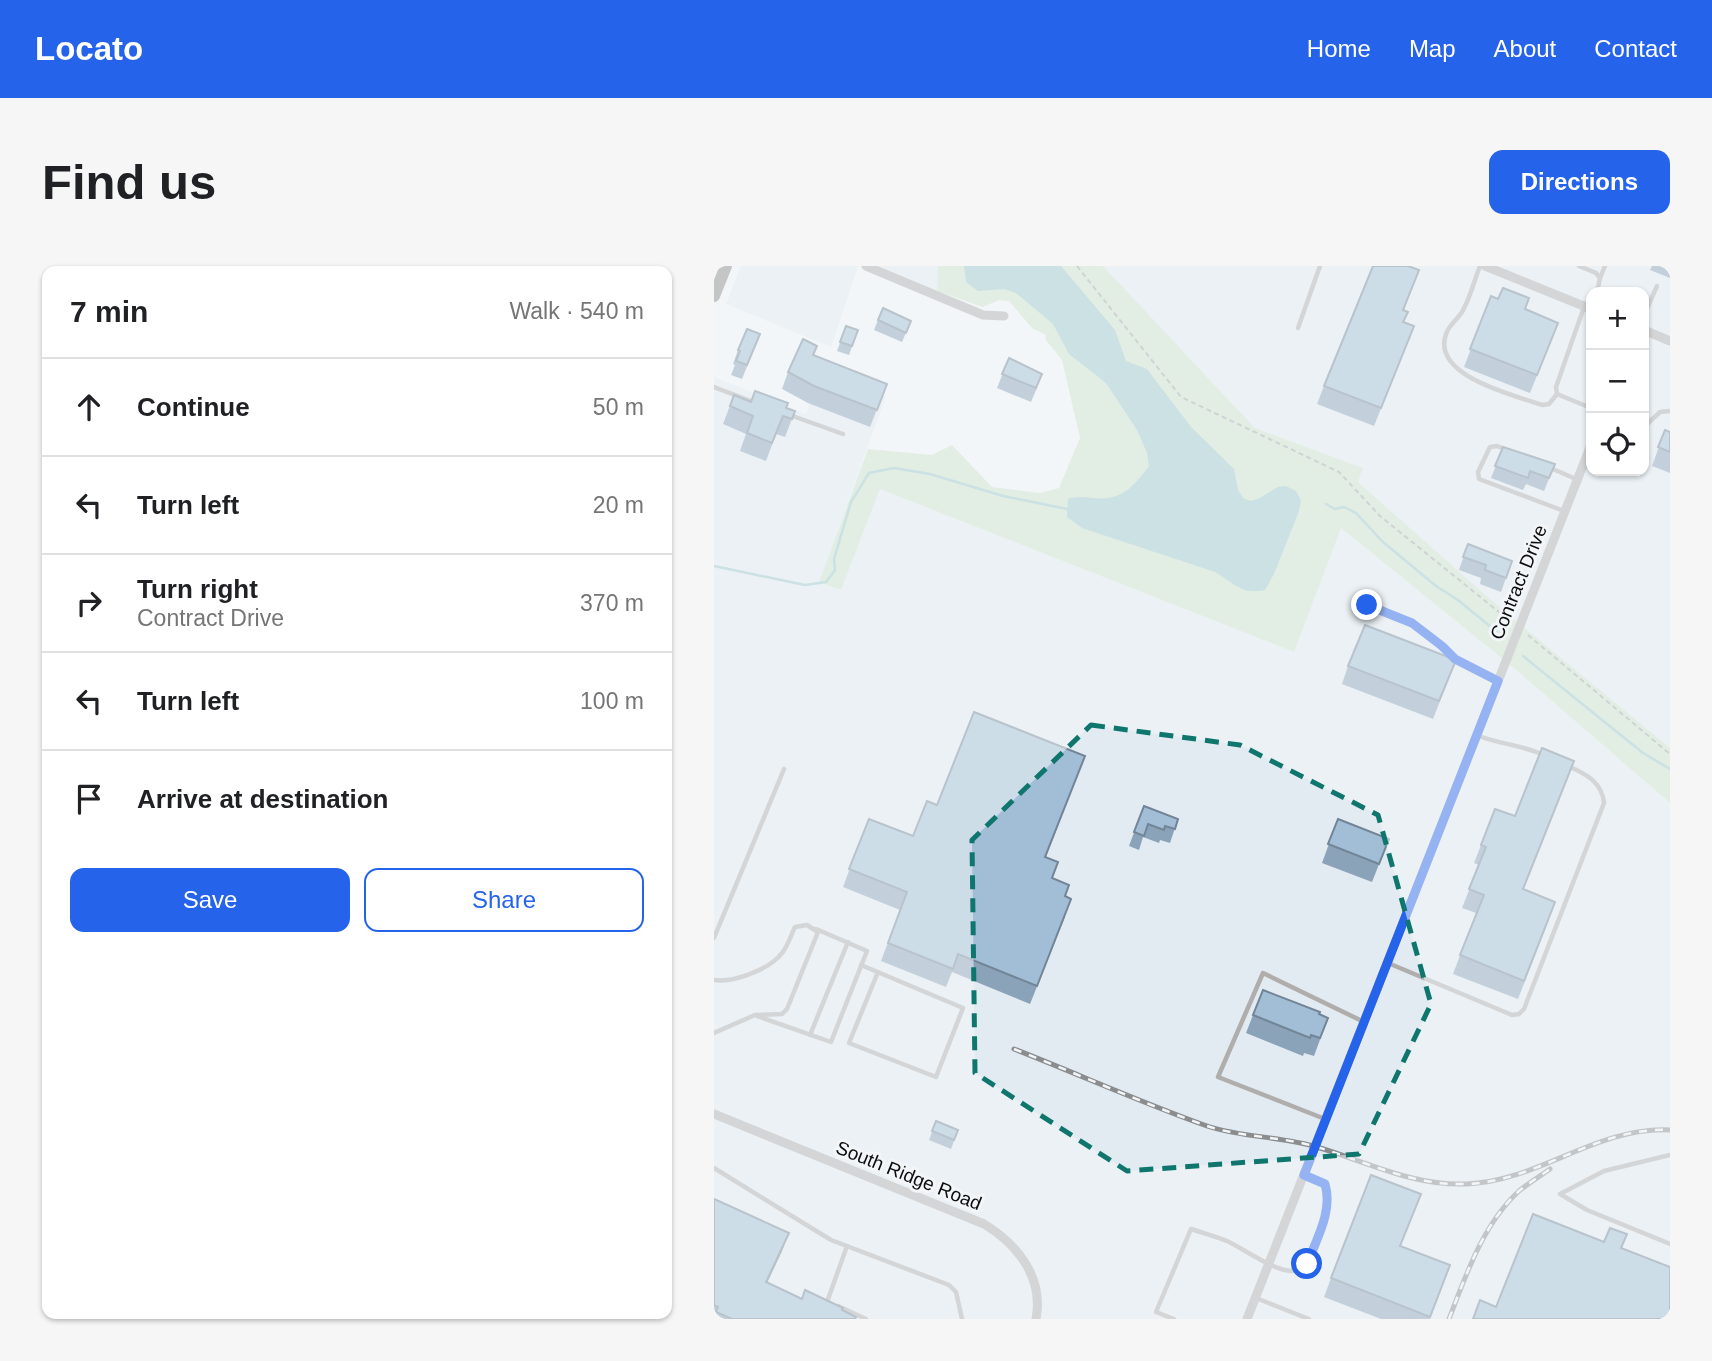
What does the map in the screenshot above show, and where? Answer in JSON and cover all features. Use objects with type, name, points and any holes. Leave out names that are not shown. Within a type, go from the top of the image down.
[{"type":"main road","points":[[714,296],[726,266]]},
{"type":"street","points":[[866,266],[983,314],[1004,316]]},
{"type":"street","points":[[1488,267],[1586,307]]},
{"type":"street","points":[[1649,332],[1670,341]]},
{"type":"street","name":"Contract Drive","points":[[1247,1319],[1586,458]]},
{"type":"street","name":"South Ridge Road","points":[[714,1114],[984,1224],[1005,1237],[1022,1255],[1034,1282],[1037,1311],[1035,1319]]},
{"type":"lane","points":[[1298,328],[1320,266]]},
{"type":"lane","points":[[1579,266],[1597,273],[1600,278]]},
{"type":"lane","points":[[1598,287],[1605,266]]},
{"type":"lane","points":[[1488,267],[1462,312],[1447,329],[1444,338],[1452,365],[1462,375],[1542,405],[1549,404],[1557,394],[1556,387],[1586,315]]},
{"type":"lane","points":[[1649,304],[1657,286]]},
{"type":"lane","points":[[714,387],[765,406]]},
{"type":"lane","points":[[1557,394],[1586,406]]},
{"type":"lane","points":[[778,411],[843,434]]},
{"type":"lane","points":[[1649,422],[1660,412],[1670,411]]},
{"type":"lane","points":[[1508,451],[1496,446],[1490,447],[1478,472],[1479,479],[1565,512]]},
{"type":"lane","points":[[1543,465],[1577,480]]},
{"type":"lane","points":[[1367,605],[1412,623],[1455,659],[1498,681]]},
{"type":"lane","points":[[1476,736],[1496,743],[1532,749],[1555,760]]},
{"type":"lane","points":[[1387,962],[1512,1015],[1519,1014],[1524,1009],[1604,803],[1603,794],[1589,775],[1566,765]]},
{"type":"lane","points":[[714,938],[784,769]]},
{"type":"lane","points":[[714,980],[743,978],[782,953],[795,927],[807,925],[867,951],[831,1042],[755,1015]]},
{"type":"lane","points":[[714,1033],[755,1015],[782,1014],[787,1009],[818,932],[815,928]]},
{"type":"lane","points":[[810,1035],[848,942]]},
{"type":"lane","points":[[861,965],[878,972],[963,1007],[936,1077],[849,1043],[878,972]]},
{"type":"lane","points":[[1326,1120],[1218,1077],[1263,974],[1364,1022]]},
{"type":"lane","points":[[1670,1155],[1604,1171],[1560,1194],[1587,1210],[1670,1244]]},
{"type":"lane","points":[[714,1168],[803,1223],[847,1246],[949,1285],[956,1292],[962,1319]]},
{"type":"lane","points":[[1174,1319],[1156,1312],[1191,1228],[1226,1240],[1269,1264],[1288,1271],[1298,1271],[1307,1264],[1328,1209],[1328,1196],[1325,1184],[1304,1175]]},
{"type":"lane","points":[[847,1246],[827,1302],[866,1319]]},
{"type":"lane","points":[[1255,1298],[1309,1319]]},
{"type":"path","points":[[1077,266],[1181,397],[1339,472],[1380,516],[1670,754]]},
{"type":"highlighted area","points":[[1091,725],[1240,745],[1378,815],[1431,1004],[1359,1154],[1127,1171],[975,1073],[972,840]]},
{"type":"shaded area","points":[[741,266],[858,266],[831,347],[726,304]]},
{"type":"shaded area","points":[[876,266],[938,266],[937,291]]},
{"type":"shaded area","points":[[1103,266],[1670,266],[1670,748],[1490,599],[1358,482],[1363,468],[1255,428]]},
{"type":"shaded area","points":[[823,370],[886,396],[819,582],[841,589],[880,489],[1294,652],[1340,527],[1514,668],[1670,803],[1670,1319],[714,1319],[714,377],[806,414]]},
{"type":"green space","points":[[938,266],[1103,266],[1255,428],[1363,468],[1358,482],[1490,599],[1670,748],[1670,803],[1514,668],[1341,528],[1294,652],[880,489],[841,590],[819,582],[868,449],[932,455],[952,445],[992,487],[1040,493],[1059,488],[1080,438],[1062,360],[1045,339],[1046,335],[1032,328],[1009,301],[999,300],[983,307],[937,291]]},
{"type":"water","points":[[964,266],[1061,266],[1115,330],[1126,361],[1147,369],[1191,427],[1234,469],[1238,490],[1243,498],[1250,501],[1258,499],[1278,487],[1286,486],[1296,491],[1301,500],[1299,511],[1265,590],[1243,589],[1215,572],[1082,528],[1067,517],[1068,499],[1113,497],[1126,491],[1149,466],[1147,453],[1137,430],[1106,383],[1069,354],[1053,324],[1016,293],[1004,289],[978,291],[966,282]]},
{"type":"building","points":[[1373,266],[1408,266],[1419,270],[1403,310],[1408,312],[1403,322],[1414,326],[1381,408],[1324,386]]},
{"type":"building","points":[[1503,288],[1529,298],[1525,309],[1558,323],[1537,375],[1470,349],[1491,296],[1498,299]]},
{"type":"building","points":[[883,308],[911,321],[906,333],[878,320]]},
{"type":"building","points":[[846,326],[858,330],[852,346],[840,342]]},
{"type":"building","points":[[747,329],[760,334],[747,365],[736,361]]},
{"type":"building","points":[[803,339],[817,346],[813,355],[887,384],[877,410],[814,386],[788,372]]},
{"type":"building","points":[[1009,358],[1042,374],[1036,388],[1002,374]]},
{"type":"building","points":[[755,391],[788,403],[786,408],[795,411],[792,419],[783,416],[772,443],[747,433],[753,416],[730,406],[734,395],[751,402]]},
{"type":"building","points":[[1665,430],[1670,432],[1670,452],[1658,447]]},
{"type":"building","points":[[1503,447],[1555,464],[1549,478],[1530,471],[1528,478],[1495,466]]},
{"type":"building","points":[[1468,544],[1512,561],[1506,578],[1485,570],[1486,565],[1463,557]]},
{"type":"building","points":[[1365,625],[1456,660],[1439,701],[1348,666]]},
{"type":"building","points":[[974,712],[1085,756],[1045,857],[1058,862],[1052,878],[1069,885],[1065,896],[1071,899],[1037,986],[958,954],[953,969],[888,943],[907,892],[849,869],[869,819],[913,836],[927,801],[937,805]]},
{"type":"building","points":[[1542,748],[1574,761],[1523,889],[1555,902],[1524,981],[1460,955],[1484,895],[1469,889],[1486,847],[1481,845],[1495,809],[1515,816]]},
{"type":"building","points":[[1144,806],[1178,819],[1175,829],[1165,826],[1164,830],[1148,824],[1144,836],[1134,832]]},
{"type":"building","points":[[1338,819],[1389,839],[1379,864],[1328,844]]},
{"type":"building","points":[[1263,990],[1320,1012],[1319,1014],[1328,1018],[1320,1038],[1311,1035],[1310,1038],[1253,1015]]},
{"type":"building","points":[[936,1121],[958,1130],[954,1140],[932,1131]]},
{"type":"building","points":[[1371,1175],[1421,1194],[1400,1246],[1450,1265],[1430,1317],[1331,1278]]},
{"type":"building","points":[[714,1199],[789,1233],[766,1282],[802,1299],[805,1290],[843,1308],[842,1310],[856,1317],[855,1319],[732,1319],[716,1312]]},
{"type":"building","points":[[1533,1214],[1604,1242],[1610,1228],[1627,1234],[1621,1248],[1670,1267],[1670,1319],[1473,1319],[1480,1300],[1496,1307]]},
{"type":"waterway","points":[[714,566],[805,585],[826,582],[835,570],[834,559],[851,502],[869,473],[894,468],[930,474],[1003,496],[1067,509]]},
{"type":"waterway","points":[[1326,504],[1335,509],[1344,507],[1356,513],[1383,542],[1497,632]]},
{"type":"waterway","points":[[1523,656],[1643,753],[1670,769]]},
{"type":"railway","points":[[1014,1049],[1207,1126],[1234,1133],[1303,1143],[1390,1172],[1446,1184],[1492,1181],[1518,1174],[1617,1136],[1670,1130]]},
{"type":"railway","points":[[1449,1319],[1477,1251],[1495,1219],[1519,1191],[1550,1169]]},
{"type":"route","points":[[1307,1264],[1328,1209],[1328,1196],[1325,1184],[1304,1175],[1498,681],[1455,659],[1412,623],[1367,605]]}]
